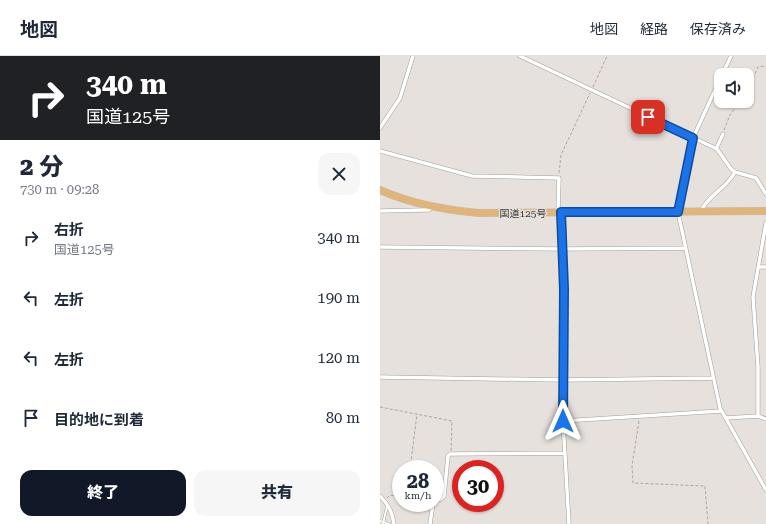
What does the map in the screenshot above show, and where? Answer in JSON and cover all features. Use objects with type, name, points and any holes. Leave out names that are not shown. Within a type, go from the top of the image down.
[{"type":"highway","name":"国道125号","points":[[380,190],[400,198],[431,206],[479,212],[766,211]]},
{"type":"street","points":[[380,128],[400,98],[413,56]]},
{"type":"street","points":[[520,56],[716,149],[735,172],[756,178],[766,194]]},
{"type":"street","points":[[726,68],[731,56]]},
{"type":"street","points":[[714,93],[693,138],[678,212],[721,411],[766,490]]},
{"type":"street","points":[[716,149],[723,134]]},
{"type":"street","points":[[380,151],[472,176],[559,178],[564,308],[563,421],[569,524]]},
{"type":"street","points":[[701,211],[706,203],[726,186],[735,172]]},
{"type":"street","points":[[380,211],[429,210],[431,206]]},
{"type":"street","points":[[758,416],[758,367],[753,297],[766,223]]},
{"type":"street","points":[[380,247],[562,249],[686,248]]},
{"type":"street","points":[[759,267],[766,267]]},
{"type":"street","points":[[380,377],[563,380],[713,378]]},
{"type":"street","points":[[563,421],[721,411]]},
{"type":"street","points":[[726,418],[758,416],[766,419]]},
{"type":"street","points":[[444,496],[448,456],[450,454],[565,453]]},
{"type":"street","points":[[380,496],[386,502],[391,511],[394,524]]},
{"type":"street","points":[[430,524],[432,512]]},
{"type":"lane","points":[[383,523],[386,502]]},
{"type":"lane","points":[[380,521],[389,524]]},
{"type":"path","points":[[559,178],[560,155],[607,56]]},
{"type":"path","points":[[754,76],[758,67],[766,66]]},
{"type":"path","points":[[723,134],[730,115],[735,108]]},
{"type":"path","points":[[380,407],[452,421],[450,454]]},
{"type":"path","points":[[411,460],[417,414]]},
{"type":"path","points":[[640,416],[632,466],[632,484],[705,486],[708,524]]},
{"type":"path","points":[[386,502],[390,496],[392,496]]},
{"type":"route","points":[[563,421],[564,289],[561,212],[678,212],[693,138],[648,117]]}]
